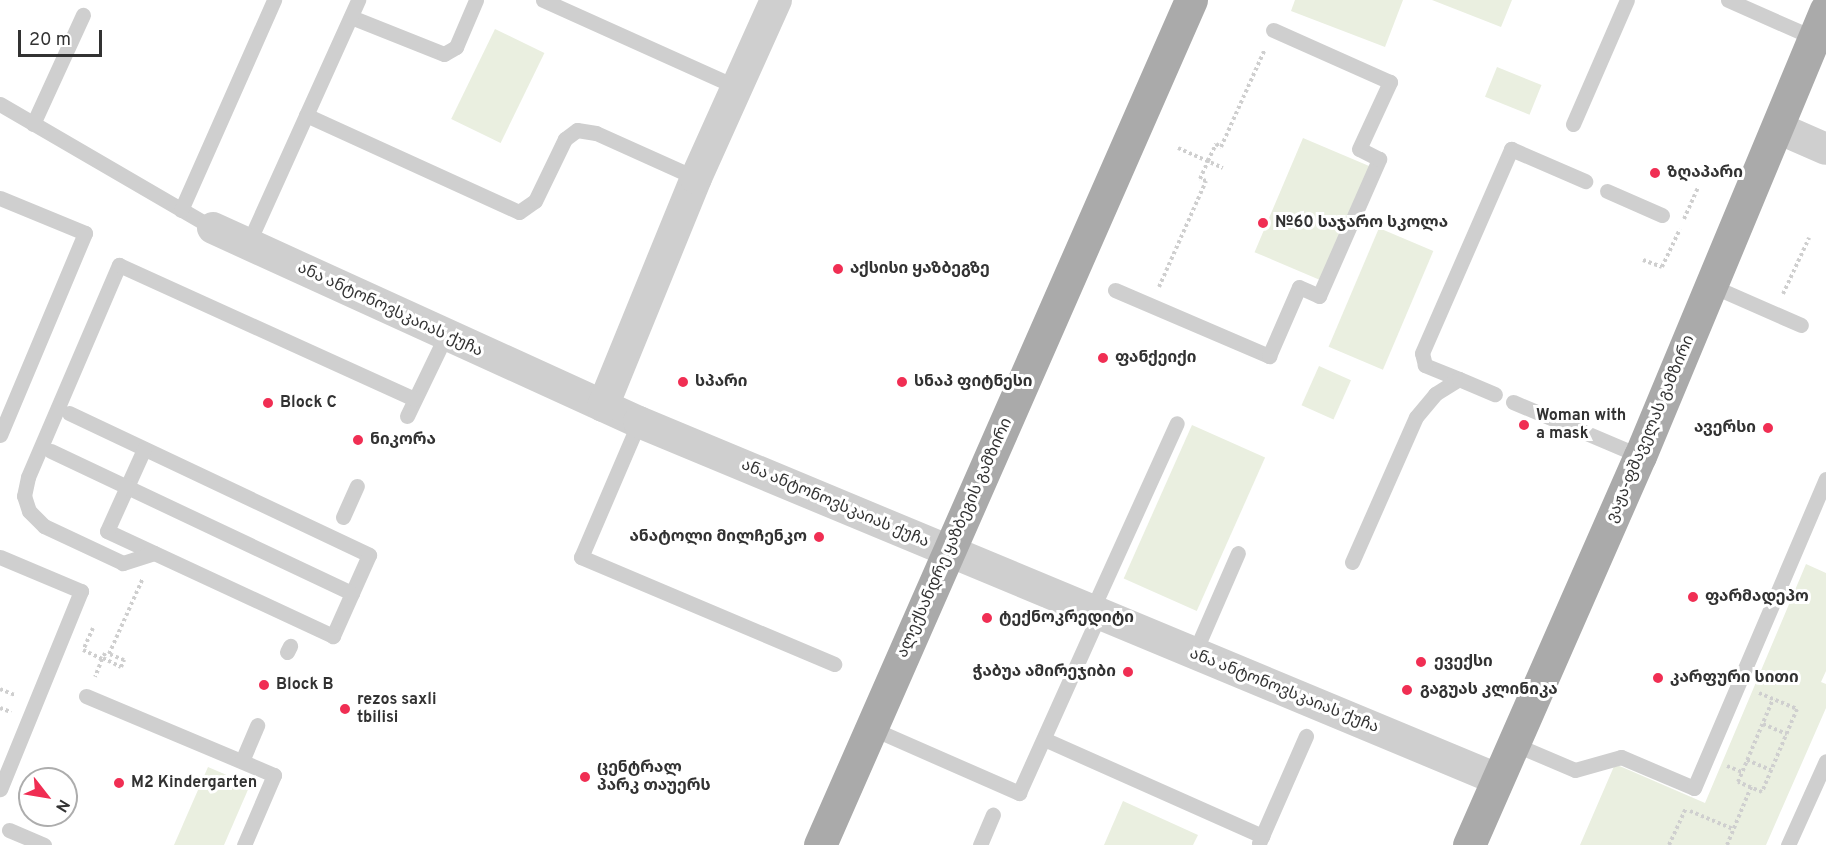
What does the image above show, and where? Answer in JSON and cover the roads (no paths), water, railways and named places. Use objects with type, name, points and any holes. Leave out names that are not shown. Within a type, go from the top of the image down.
[{"type":"main road","name":"ალექსანდრე ყაზბეგის გამზირი","points":[[820,845],[1191,0]]},
{"type":"main road","name":"ვაჟა-ფშაველას გამზირი","points":[[1469,845],[1640,456],[1820,24]]},
{"type":"street","points":[[603,406],[696,178],[776,0]]},
{"type":"street","points":[[1778,128],[1826,148]]},
{"type":"street","name":"ანა ანტონოვსკაიას ქუჩა","points":[[213,228],[445,337],[639,422],[1497,779]]},
{"type":"lane","points":[[182,210],[274,0]]},
{"type":"lane","points":[[248,244],[358,0]]},
{"type":"lane","points":[[351,17],[444,54],[456,47],[476,0]]},
{"type":"lane","points":[[543,0],[737,87]]},
{"type":"lane","points":[[1574,124],[1627,0]]},
{"type":"lane","points":[[1728,0],[1820,24]]},
{"type":"lane","points":[[33,124],[83,15]]},
{"type":"lane","points":[[1115,290],[1269,356],[1299,287],[1319,296],[1379,159],[1359,149],[1390,82],[1274,30]]},
{"type":"lane","points":[[0,104],[213,228]]},
{"type":"lane","points":[[306,115],[519,212],[535,201],[564,139],[577,130],[596,133],[696,178]]},
{"type":"lane","points":[[1495,394],[1425,365],[1422,353],[1511,149],[1584,181]]},
{"type":"lane","points":[[1607,190],[1662,215]]},
{"type":"lane","points":[[0,198],[85,233],[0,435]]},
{"type":"lane","points":[[154,553],[123,563],[44,526],[29,512],[24,496],[28,477],[94,333],[118,266],[414,399]]},
{"type":"lane","points":[[1712,286],[1801,325]]},
{"type":"lane","points":[[407,416],[445,337]]},
{"type":"lane","points":[[1352,562],[1416,417],[1435,394],[1459,379]]},
{"type":"lane","points":[[1513,402],[1640,456]]},
{"type":"lane","points":[[69,413],[369,555],[333,636],[107,531],[144,449]]},
{"type":"lane","points":[[639,422],[581,557],[834,664]]},
{"type":"lane","points":[[871,728],[1019,793],[1177,423]]},
{"type":"lane","points":[[51,451],[352,592]]},
{"type":"lane","points":[[1514,744],[1575,770],[1621,757],[1694,788],[1826,479]]},
{"type":"lane","points":[[343,517],[357,486]]},
{"type":"lane","points":[[1194,654],[1238,554]]},
{"type":"lane","points":[[0,557],[81,591],[0,789]]},
{"type":"lane","points":[[86,696],[274,775],[244,845]]},
{"type":"lane","points":[[242,761],[257,725]]},
{"type":"lane","points":[[1044,739],[1260,841],[1306,736]]},
{"type":"lane","points":[[1788,845],[1826,760]]},
{"type":"lane","points":[[980,845],[993,815]]},
{"type":"lane","points":[[9,830],[44,845]]},
{"type":"place","name":"ზღაპარი","points":[[1655,173]]},
{"type":"place","name":"№60 საჯარო სკოლა","points":[[1263,223]]},
{"type":"place","name":"აქსისი ყაზბეგზე","points":[[838,269]]},
{"type":"place","name":"ფანქეიქი","points":[[1103,358]]},
{"type":"place","name":"სპარი","points":[[683,382]]},
{"type":"place","name":"სნაპ ფიტნესი","points":[[902,382]]},
{"type":"place","name":"Block C","points":[[268,403]]},
{"type":"place","name":"Woman with a mask","points":[[1524,425]]},
{"type":"place","name":"ავერსი","points":[[1768,428]]},
{"type":"place","name":"ნიკორა","points":[[358,440]]},
{"type":"place","name":"ანატოლი მილჩენკო","points":[[819,537]]},
{"type":"place","name":"ფარმადეპო","points":[[1693,597]]},
{"type":"place","name":"ტექნოკრედიტი","points":[[987,618]]},
{"type":"place","name":"ევექსი","points":[[1421,662]]},
{"type":"place","name":"ჭაბუა ამირეჯიბი","points":[[1128,672]]},
{"type":"place","name":"კარფური სითი","points":[[1658,678]]},
{"type":"place","name":"Block B","points":[[264,685]]},
{"type":"place","name":"გაგუას კლინიკა","points":[[1407,690]]},
{"type":"place","name":"rezos saxli tbilisi","points":[[345,709]]},
{"type":"place","name":"ცენტრალ პარკ თაუერს","points":[[585,777]]},
{"type":"place","name":"M2 Kindergarten","points":[[119,783]]}]
